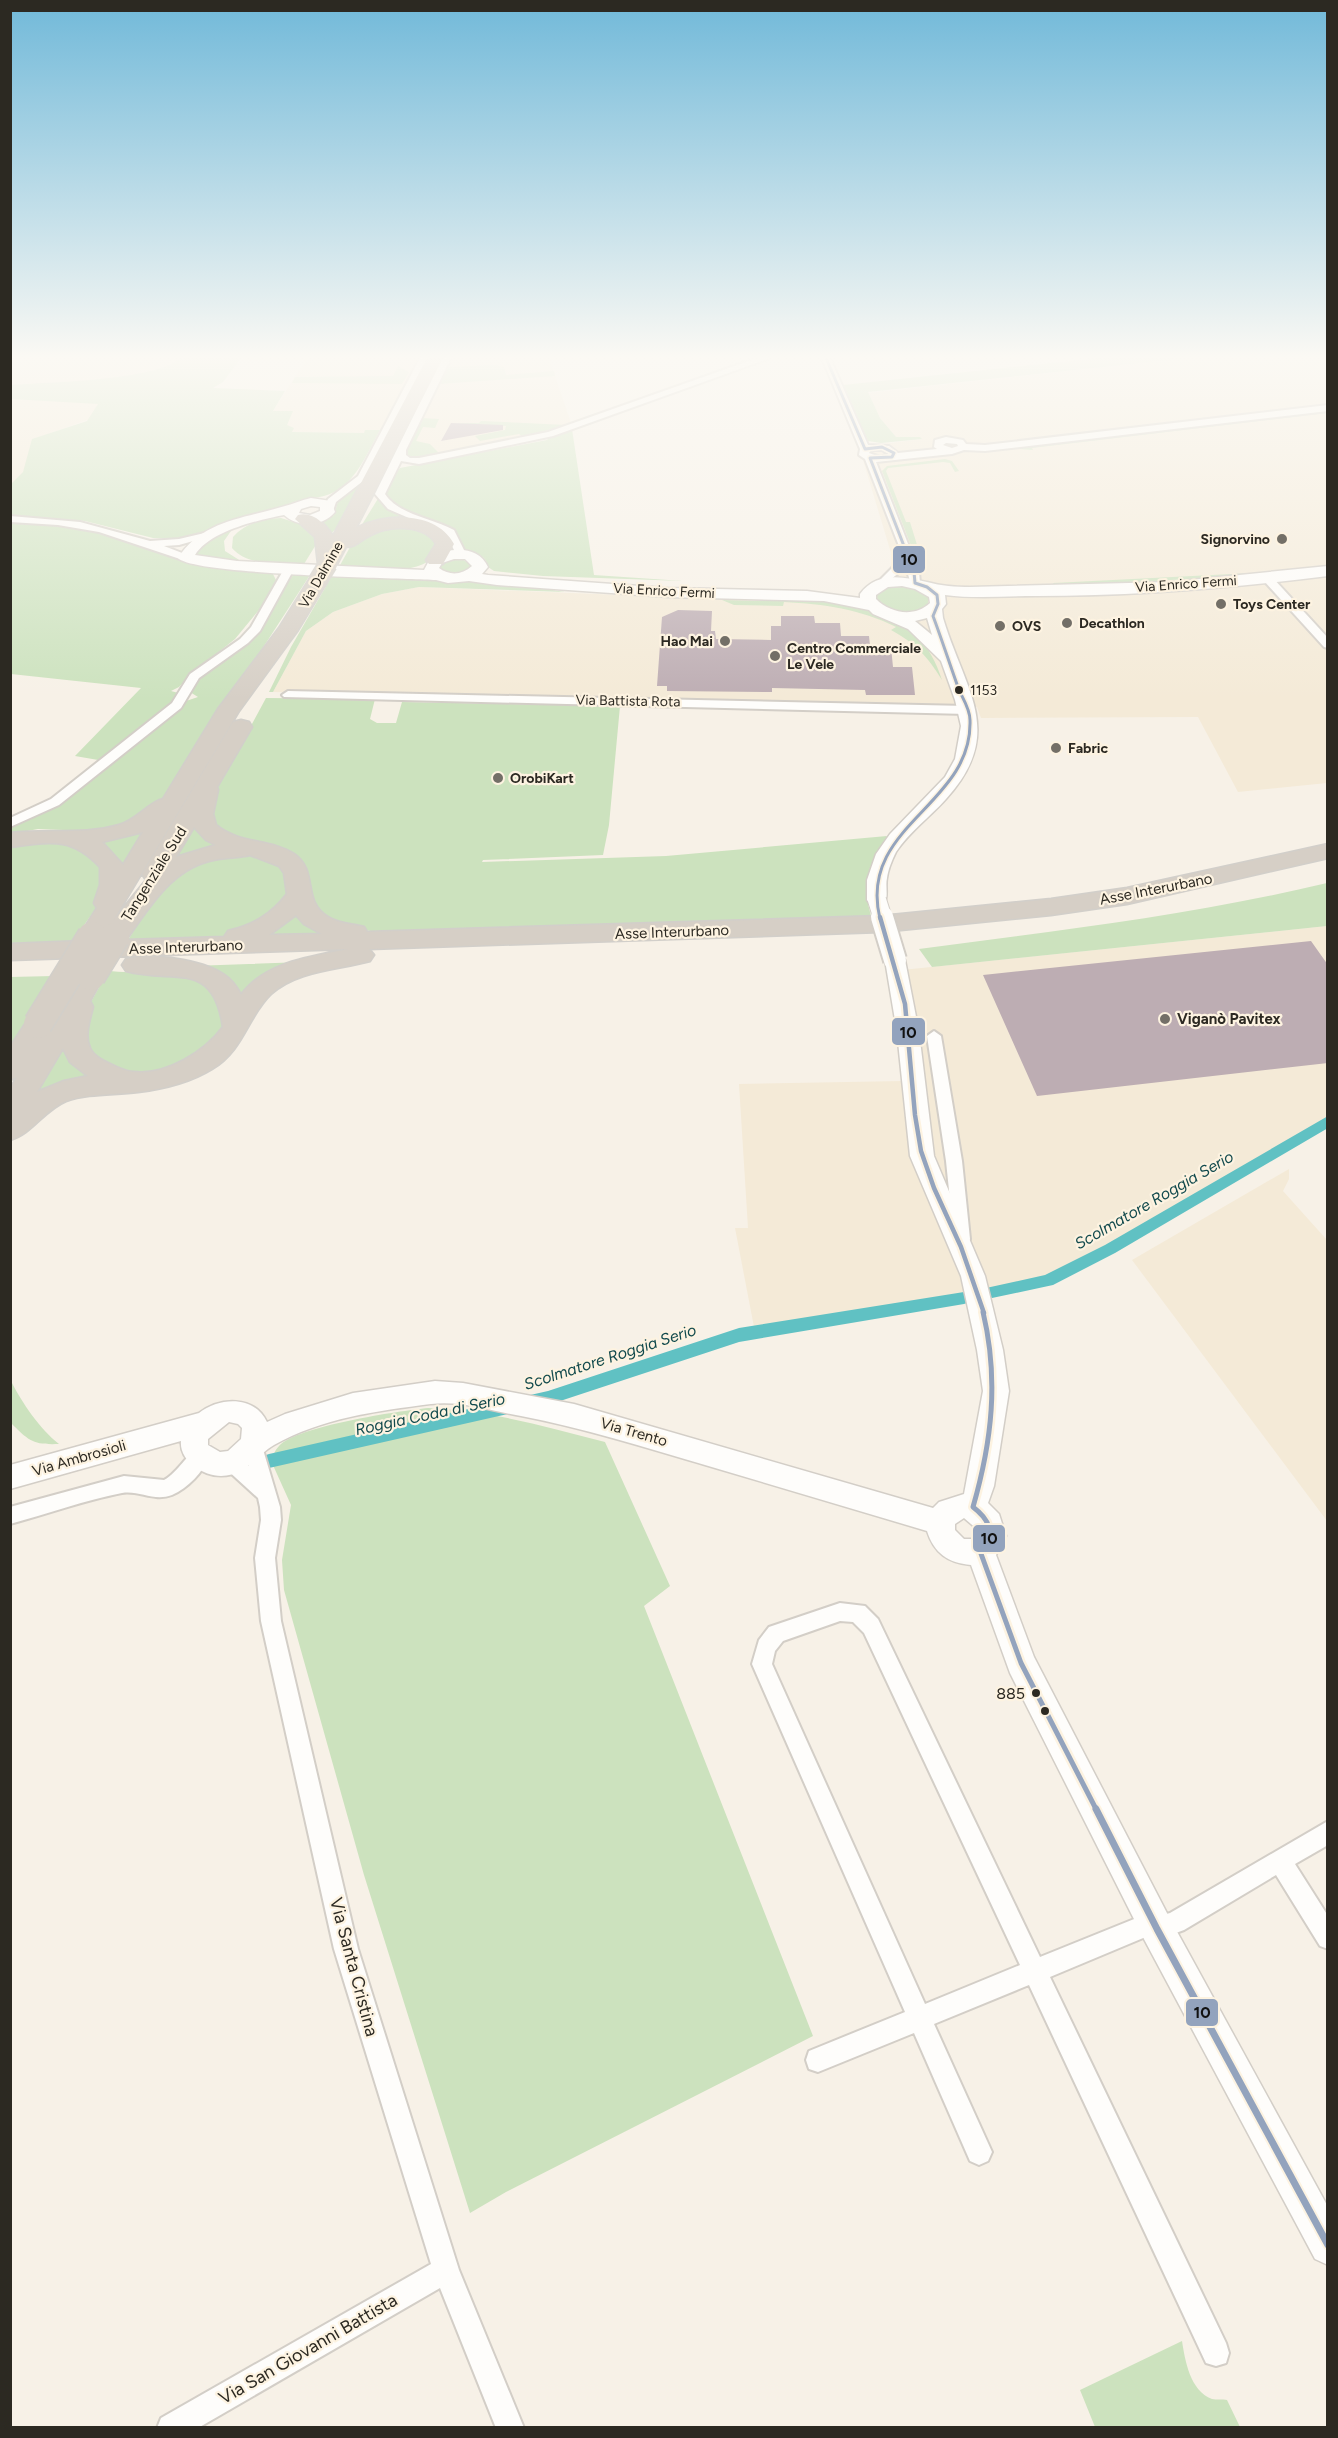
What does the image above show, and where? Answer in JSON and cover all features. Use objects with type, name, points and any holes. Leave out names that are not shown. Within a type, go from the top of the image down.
[{"type":"highway","name":"Via Dalmine","points":[[288,630],[328,564],[376,472]]},
{"type":"highway","points":[[328,564],[339,556],[349,542],[367,507],[381,488]]},
{"type":"highway","points":[[300,512],[321,530],[327,543],[328,564]]},
{"type":"highway","points":[[349,542],[359,533],[379,526],[420,525],[437,532],[445,544],[435,565]]},
{"type":"highway","name":"Tangenziale Sud","points":[[200,779],[218,727],[288,630]]},
{"type":"highway","name":"Tangenziale Sud","points":[[10,1070],[38,1024],[104,936],[200,779],[250,712],[288,630]]},
{"type":"highway","points":[[10,840],[39,836],[74,838],[115,834],[146,821],[200,779]]},
{"type":"highway","points":[[10,1130],[22,1115],[46,1098],[76,1086],[159,1079],[203,1063],[226,1044],[250,1001],[268,982],[298,968],[369,948],[366,934],[339,933],[327,928],[309,914],[299,894],[299,879],[292,865],[278,855],[221,838],[207,828],[201,815],[200,779]]},
{"type":"highway","points":[[74,838],[95,848],[112,866],[112,885],[104,936]]},
{"type":"highway","points":[[104,936],[159,879],[177,864],[205,853],[257,849]]},
{"type":"highway","name":"Asse Interurbano","points":[[10,967],[116,964],[369,948],[881,924],[1051,907],[1127,896],[1328,851]]},
{"type":"highway","name":"Asse Interurbano","points":[[10,952],[205,946],[369,948],[887,938],[1059,918],[1143,905],[1247,885],[1328,866]]},
{"type":"highway","points":[[205,946],[267,928],[285,914],[299,894]]},
{"type":"highway","name":"Tangenziale Sud","points":[[10,1114],[88,981],[104,936]]},
{"type":"highway","points":[[116,964],[187,969],[210,976],[229,992],[235,1008],[236,1028]]},
{"type":"highway","points":[[88,981],[76,1017],[73,1042],[76,1054],[86,1064],[103,1073],[128,1081]]},
{"type":"highway","points":[[10,1050],[38,1024]]},
{"type":"street","points":[[186,558],[194,545],[248,519],[300,512],[322,517],[332,501],[362,478],[365,472]]},
{"type":"street","points":[[389,472],[381,488],[382,499],[388,504],[450,532],[461,555]]},
{"type":"street","points":[[875,472],[914,572],[921,585],[937,595],[936,613],[949,662],[968,710],[971,733],[958,772],[948,787],[900,834],[888,849],[878,871],[877,900],[895,960],[907,1022],[922,1156],[963,1249],[980,1301],[996,1391],[980,1486],[973,1507]]},
{"type":"street","points":[[10,824],[55,802],[177,705],[194,676],[244,641],[255,629],[289,569],[243,561],[234,556],[228,545],[234,531],[251,522],[300,512],[348,489]]},
{"type":"street","name":"Via Enrico Fermi","points":[[10,519],[74,522],[100,527],[147,542],[186,558],[237,566],[398,573],[435,565],[461,555],[477,560],[475,571]]},
{"type":"street","points":[[147,542],[179,542],[213,534]]},
{"type":"street","points":[[872,606],[867,600],[868,594],[896,570],[905,553]]},
{"type":"street","name":"Via Enrico Fermi","points":[[435,565],[455,578],[475,571],[500,581],[734,595],[794,594],[891,582],[970,593],[1045,592],[1268,579],[1328,571]]},
{"type":"street","points":[[1268,579],[1328,645]]},
{"type":"street","name":"Via Enrico Fermi","points":[[890,615],[914,616],[936,613],[971,599],[1027,596],[1045,592]]},
{"type":"street","name":"Via Enrico Fermi","points":[[794,594],[846,599],[872,606],[914,626],[949,662]]},
{"type":"street","points":[[936,613],[940,614],[947,608],[971,599]]},
{"type":"street","name":"Via Battista Rota","points":[[288,694],[968,710]]},
{"type":"street","points":[[934,1036],[954,1161],[963,1249]]},
{"type":"street","name":"Via Trento","points":[[229,1448],[322,1412],[353,1404],[435,1392],[508,1401],[574,1415],[940,1522]]},
{"type":"street","name":"Via Ambrosioli","points":[[10,1477],[204,1423],[211,1417],[228,1411],[244,1414],[229,1448],[148,1439]]},
{"type":"street","points":[[204,1423],[196,1436],[229,1448],[265,1492]]},
{"type":"street","points":[[10,1516],[124,1484],[140,1484],[151,1489],[165,1490],[229,1448]]},
{"type":"street","name":"Via Santa Cristina","points":[[229,1448],[265,1492],[271,1520],[265,1558],[271,1621],[346,1949],[446,2270],[510,2427]]},
{"type":"street","points":[[964,1506],[973,1507],[982,1512],[992,1529],[992,1538],[980,1551],[960,1551],[944,1539],[940,1531],[940,1522],[948,1510],[964,1506]]},
{"type":"street","points":[[980,1551],[1021,1663],[1156,1926],[1328,2246]]},
{"type":"street","points":[[979,2152],[762,1664],[766,1647],[776,1634],[840,1612],[858,1613],[871,1626],[1216,2353]]},
{"type":"street","points":[[818,2060],[1035,1971],[1156,1926],[1176,1922],[1328,1832]]},
{"type":"street","points":[[1280,1860],[1328,1938]]},
{"type":"street","name":"Via San Giovanni Battista","points":[[171,2427],[446,2270]]},
{"type":"shaded area","points":[[11,472],[23,472],[18,480],[11,484]]},
{"type":"shaded area","points":[[866,472],[1327,472],[1327,783],[1238,792],[1198,717],[981,718],[977,707],[273,692],[306,631],[333,612],[382,594],[419,587],[770,601],[789,598],[855,604],[895,566]]},
{"type":"shaded area","points":[[1327,926],[1327,1118],[1108,1247],[1047,1279],[984,1292],[925,1156],[902,970]]},
{"type":"shaded area","points":[[904,1081],[970,1292],[754,1327],[735,1228],[748,1228],[739,1084]]},
{"type":"shaded area","points":[[1289,1169],[1289,1179],[1283,1191],[1327,1240],[1327,1521],[1132,1260]]},
{"type":"green space","points":[[23,472],[356,472],[343,486],[324,496],[296,502],[200,536],[177,539],[153,538],[85,521],[11,515],[11,484]]},
{"type":"green space","points":[[397,472],[578,472],[594,575],[683,581],[543,576],[494,571],[488,567],[485,559],[464,549],[456,533],[448,527],[394,506],[385,494],[386,486]]},
{"type":"green space","points":[[882,472],[886,472],[906,522],[910,522],[918,548],[912,548]]},
{"type":"green space","points":[[364,482],[341,523],[332,533],[318,523],[334,515],[338,501]]},
{"type":"green space","points":[[379,497],[383,503],[435,525],[454,546],[453,552],[446,552],[424,524],[358,531]]},
{"type":"green space","points":[[281,518],[319,532],[317,543],[304,564],[275,564],[256,561],[239,554],[232,548],[233,537],[243,528],[261,521]]},
{"type":"green space","points":[[11,522],[84,526],[186,561],[223,569],[269,572],[276,580],[263,605],[235,639],[191,674],[179,687],[171,691],[182,694],[174,704],[104,761],[75,756],[141,688],[11,674]]},
{"type":"green space","points":[[414,526],[439,539],[433,557],[425,563],[414,567],[388,570],[339,567],[354,540],[378,527]]},
{"type":"green space","points":[[229,528],[231,531],[224,541],[225,551],[244,563],[195,554],[196,548]]},
{"type":"green space","points":[[461,558],[471,565],[465,571],[453,574],[440,570],[439,564],[446,560]]},
{"type":"green space","points":[[1252,573],[1253,575],[1056,587],[1053,583]]},
{"type":"green space","points":[[294,574],[310,575],[165,799],[125,826],[88,831],[38,829],[11,834],[11,826],[57,804],[183,702],[198,697],[190,692],[195,682],[211,667],[249,642],[257,634]]},
{"type":"green space","points":[[333,574],[479,582],[565,592],[419,587],[382,594],[333,612],[306,631],[273,692],[269,692],[291,647]]},
{"type":"green space","points":[[898,585],[925,593],[928,596],[928,604],[910,612],[879,605],[875,597],[879,591]]},
{"type":"green space","points":[[788,598],[836,602],[859,607],[901,623],[918,637],[932,656],[942,680],[920,651],[891,630],[896,627],[869,616],[842,608],[813,604],[784,602],[783,606],[734,605],[722,600],[770,601]]},
{"type":"green space","points":[[266,698],[375,699],[370,719],[377,723],[396,723],[402,702],[620,706],[609,825],[603,855],[483,860],[482,862],[666,856],[887,836],[870,867],[868,882],[872,903],[868,904],[871,916],[377,932],[339,926],[314,910],[309,885],[213,826],[209,804]]},
{"type":"green space","points":[[193,819],[224,842],[169,864]]},
{"type":"green space","points":[[151,822],[122,873],[91,839]]},
{"type":"green space","points":[[44,840],[79,846],[106,871],[102,900],[72,942],[11,943],[11,846]]},
{"type":"green space","points":[[252,854],[278,862],[293,881],[282,910],[238,933],[220,937],[128,940],[158,890],[192,861]]},
{"type":"green space","points":[[1327,883],[1327,926],[932,967],[919,949],[1175,913]]},
{"type":"green space","points":[[296,908],[333,935],[255,937]]},
{"type":"green space","points":[[303,962],[245,1000],[192,966]]},
{"type":"green space","points":[[108,971],[146,973],[201,982],[214,992],[226,1019],[219,1032],[200,1052],[175,1065],[133,1077],[90,1056],[82,1018]]},
{"type":"green space","points":[[54,976],[11,1045],[10,977]]},
{"type":"green space","points":[[63,1040],[106,1079],[30,1102]]},
{"type":"green space","points":[[11,1381],[32,1415],[59,1444],[32,1441],[11,1423]]},
{"type":"green space","points":[[428,1408],[495,1416],[605,1442],[670,1586],[644,1606],[813,2036],[506,2192],[470,2213],[364,1875],[284,1590],[282,1560],[291,1505],[272,1463],[279,1446],[306,1432],[349,1421]]},
{"type":"green space","points":[[1182,2341],[1187,2366],[1198,2389],[1212,2399],[1227,2400],[1240,2427],[1095,2427],[1080,2390]]},
{"type":"building","name":"Centro Commerciale Le Vele","points":[[678,610],[712,611],[711,631],[715,631],[716,639],[771,640],[771,626],[781,626],[781,616],[814,616],[815,623],[840,623],[841,636],[869,636],[870,646],[891,647],[893,667],[912,667],[915,695],[866,695],[865,690],[772,688],[772,692],[667,691],[667,686],[657,686],[662,617]]},
{"type":"building","name":"Viganò Pavitex","points":[[1311,941],[1328,965],[1328,1063],[1037,1096],[983,975]]},
{"type":"waterway","name":"Scolmatore Roggia Serio","points":[[992,1292],[1048,1281],[1110,1249],[1328,1121]]},
{"type":"waterway","name":"Scolmatore Roggia Serio","points":[[269,1461],[548,1398],[739,1335],[964,1298]]},
{"type":"transit line","name":"10","points":[[875,472],[914,572],[915,583],[927,587],[937,595],[938,604],[933,616],[970,719],[968,746],[958,770],[888,852],[878,876],[877,903],[905,1004],[915,1115],[921,1151],[929,1176],[974,1281],[984,1313],[990,1345],[993,1408],[983,1473],[973,1507],[984,1517],[990,1528],[989,1539],[980,1551],[1021,1663],[1157,1929],[1328,2245]]},
{"type":"place","name":"Signorvino","points":[[1282,539]]},
{"type":"place","name":"Toys Center","points":[[1221,604]]},
{"type":"place","name":"Decathlon","points":[[1067,623]]},
{"type":"place","name":"OVS","points":[[1000,626]]},
{"type":"place","name":"Hao Mai","points":[[725,641]]},
{"type":"place","name":"Centro Commerciale Le Vele","points":[[775,656]]},
{"type":"place","name":"1153","points":[[959,690]]},
{"type":"place","name":"Fabric","points":[[1056,748]]},
{"type":"place","name":"OrobiKart","points":[[498,778]]},
{"type":"place","name":"Viganò Pavitex","points":[[1165,1019]]},
{"type":"place","name":"885","points":[[1036,1693]]},
{"type":"water label","name":"Roggia Coda di Serio","points":[[430,1414]]}]
